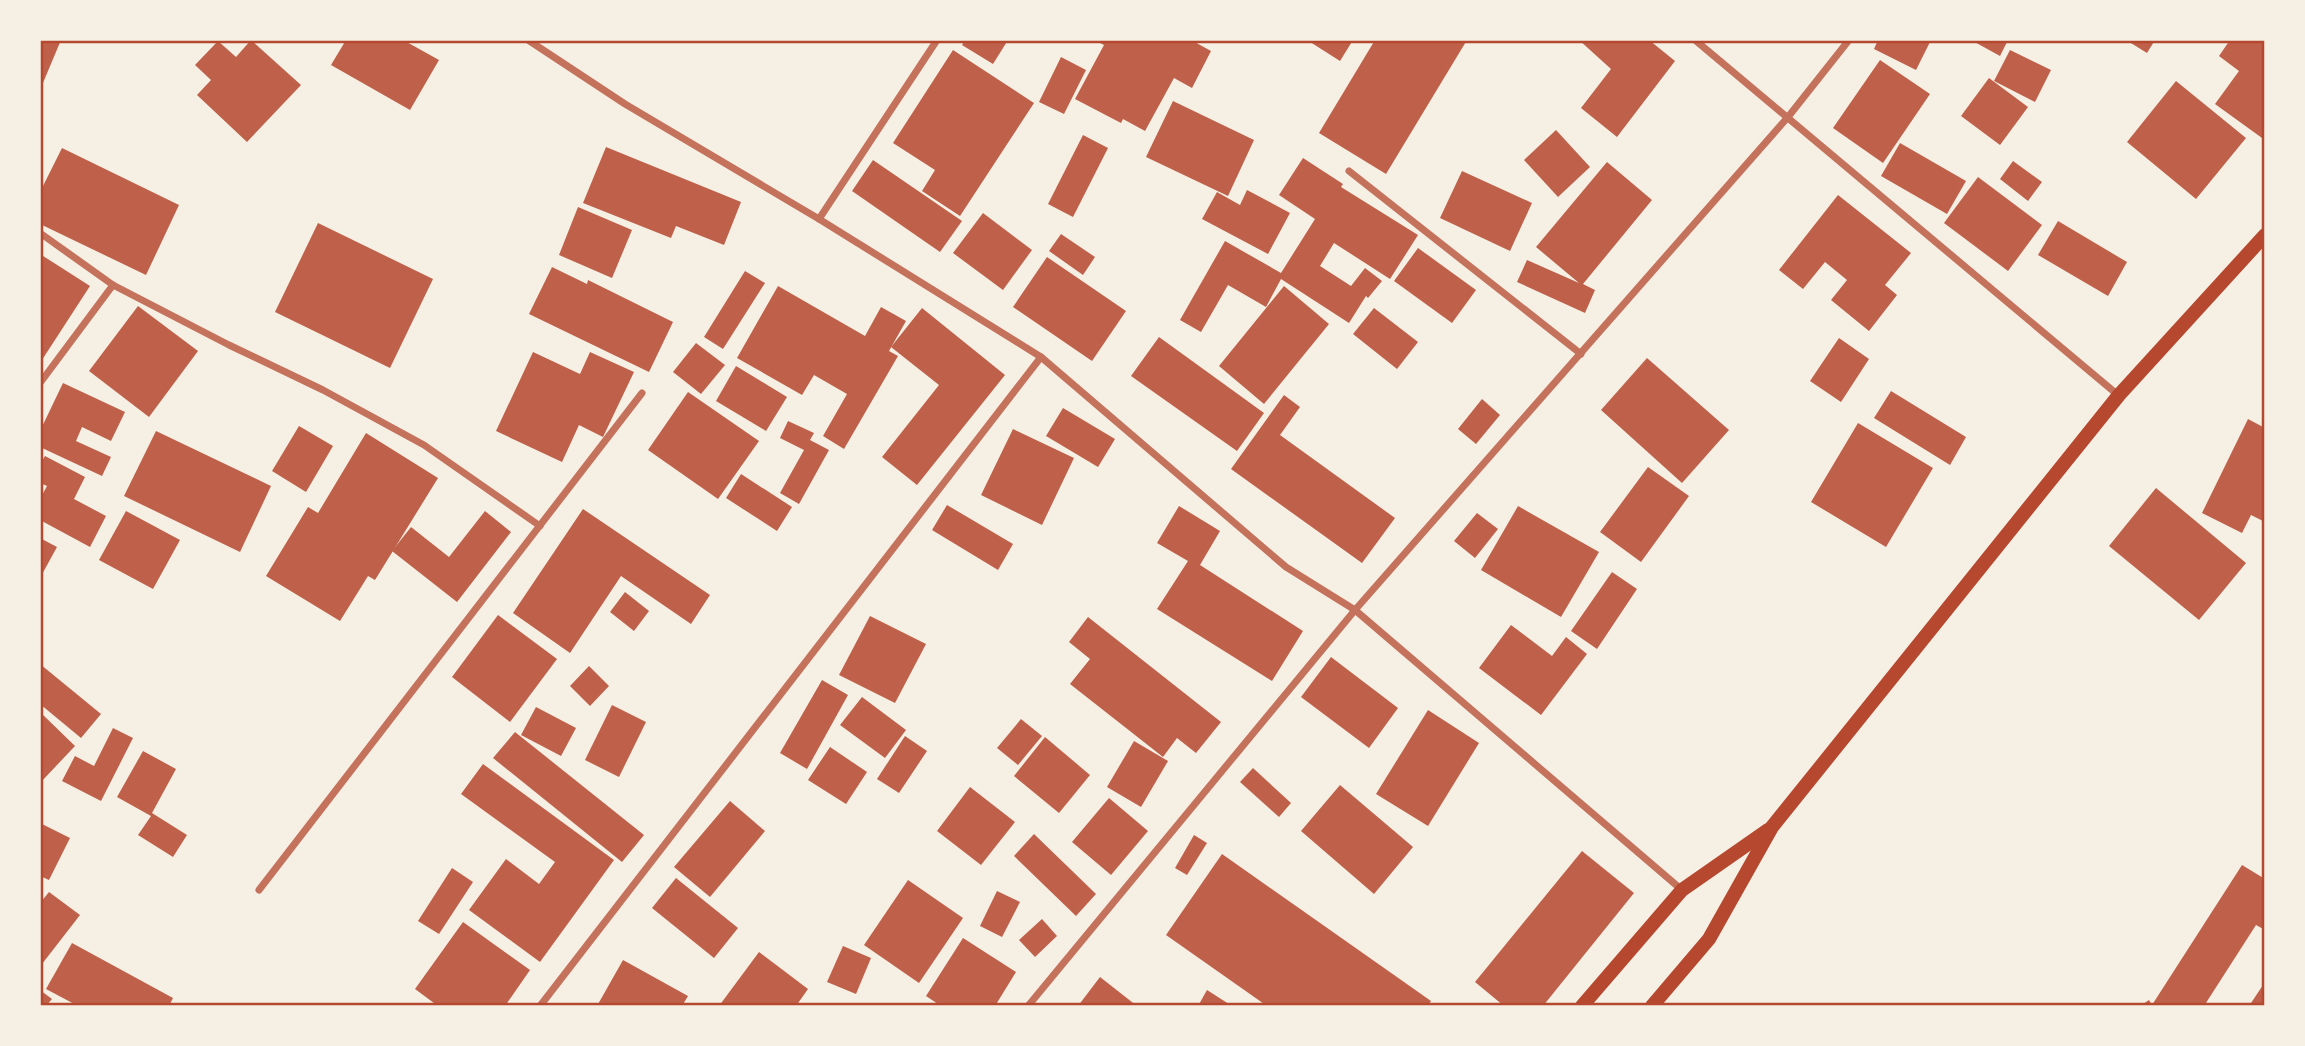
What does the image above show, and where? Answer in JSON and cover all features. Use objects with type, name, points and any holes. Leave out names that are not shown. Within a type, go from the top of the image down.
[{"type":"main road","points":[[1652,1006],[1709,939],[1772,827],[2119,395],[2265,235]]},
{"type":"main road","points":[[1582,1006],[1682,890],[1772,827]]},
{"type":"street","points":[[528,40],[625,104],[819,219],[1041,357],[1286,567],[1355,610],[1682,890]]},
{"type":"street","points":[[819,219],[937,40]]},
{"type":"street","points":[[1695,40],[2119,395]]},
{"type":"street","points":[[1028,1006],[1355,610],[1788,117],[1849,40]]},
{"type":"street","points":[[1349,171],[1581,354]]},
{"type":"street","points":[[40,233],[113,285],[323,390],[424,445],[540,526]]},
{"type":"street","points":[[40,383],[113,285]]},
{"type":"street","points":[[540,1006],[1041,357]]},
{"type":"street","points":[[258,890],[642,393]]},
{"type":"building","points":[[40,40],[61,40],[40,90]]},
{"type":"building","points":[[251,40],[301,85],[247,142],[197,95],[211,80],[195,65],[218,41],[236,57]]},
{"type":"building","points":[[346,40],[403,40],[439,60],[410,110],[331,65]]},
{"type":"building","points":[[965,40],[1008,40],[993,64],[962,45]]},
{"type":"building","points":[[1094,40],[1191,40],[1211,51],[1192,88],[1174,78],[1145,131],[1123,119],[1121,123],[1075,99],[1104,45]]},
{"type":"building","points":[[1307,40],[1353,40],[1340,61]]},
{"type":"building","points":[[1375,40],[1467,40],[1386,174],[1319,133]]},
{"type":"building","points":[[1579,40],[1649,40],[1675,61],[1617,137],[1581,108],[1611,69]]},
{"type":"building","points":[[1878,40],[1931,40],[1916,70],[1874,49]]},
{"type":"building","points":[[1971,40],[2008,40],[2000,56]]},
{"type":"building","points":[[2126,40],[2155,40],[2147,53]]},
{"type":"building","points":[[2230,40],[2265,40],[2265,134],[2262,138],[2215,104],[2239,71],[2219,56]]},
{"type":"building","points":[[953,50],[1034,103],[960,216],[922,191],[935,170],[893,143]]},
{"type":"building","points":[[2010,50],[2051,70],[2035,102],[1994,81]]},
{"type":"building","points":[[1061,57],[1086,70],[1064,114],[1039,102]]},
{"type":"building","points":[[1880,60],[1930,94],[1883,163],[1833,128]]},
{"type":"building","points":[[1989,78],[2028,107],[2000,145],[1961,116]]},
{"type":"building","points":[[2176,81],[2246,138],[2196,199],[2127,142]]},
{"type":"building","points":[[1173,101],[1254,140],[1228,196],[1146,157]]},
{"type":"building","points":[[1556,130],[1590,167],[1558,197],[1524,160]]},
{"type":"building","points":[[1083,135],[1108,148],[1073,217],[1048,204]]},
{"type":"building","points":[[1900,143],[1966,181],[1947,214],[1881,176]]},
{"type":"building","points":[[606,147],[741,202],[724,245],[676,226],[671,238],[583,203]]},
{"type":"building","points":[[62,148],[179,205],[146,275],[40,224],[40,192]]},
{"type":"building","points":[[1303,158],[1343,184],[1341,187],[1418,235],[1390,279],[1334,243],[1320,266],[1351,286],[1365,268],[1382,281],[1368,298],[1366,296],[1349,323],[1281,279],[1266,307],[1228,285],[1201,332],[1180,320],[1225,241],[1281,273],[1315,219],[1279,195]]},
{"type":"building","points":[[873,160],[962,221],[940,252],[852,191]]},
{"type":"building","points":[[2013,161],[2042,182],[2028,201],[2000,179]]},
{"type":"building","points":[[1607,162],[1652,200],[1583,284],[1595,290],[1585,313],[1517,282],[1527,260],[1579,283],[1536,247]]},
{"type":"building","points":[[1462,171],[1532,203],[1510,251],[1440,218]]},
{"type":"building","points":[[1978,177],[2042,225],[2008,271],[1944,223]]},
{"type":"building","points":[[1247,190],[1290,213],[1268,254],[1202,219],[1217,192],[1240,205]]},
{"type":"building","points":[[1838,195],[1911,253],[1885,285],[1897,295],[1869,331],[1831,300],[1847,280],[1825,262],[1803,289],[1779,270]]},
{"type":"building","points":[[578,207],[632,230],[612,278],[559,255]]},
{"type":"building","points":[[983,213],[1032,250],[1003,290],[953,253]]},
{"type":"building","points":[[2058,221],[2127,262],[2108,296],[2038,255]]},
{"type":"building","points":[[318,223],[433,279],[390,368],[275,312]]},
{"type":"building","points":[[1061,234],[1095,257],[1083,275],[1049,251]]},
{"type":"building","points":[[1418,248],[1476,290],[1452,323],[1394,281]]},
{"type":"building","points":[[40,254],[90,286],[40,363]]},
{"type":"building","points":[[1047,257],[1126,311],[1092,361],[1013,307]]},
{"type":"building","points":[[552,267],[587,284],[588,280],[673,322],[649,372],[529,314]]},
{"type":"building","points":[[745,271],[765,283],[723,349],[704,337]]},
{"type":"building","points":[[778,286],[865,336],[881,307],[906,321],[889,351],[898,356],[844,449],[823,436],[847,394],[814,375],[802,395],[737,358]]},
{"type":"building","points":[[1284,286],[1329,324],[1264,404],[1219,366]]},
{"type":"building","points":[[138,306],[198,351],[149,417],[89,371]]},
{"type":"building","points":[[922,308],[1005,375],[917,485],[882,457],[939,385],[891,347]]},
{"type":"building","points":[[1374,308],[1418,342],[1397,369],[1353,334]]},
{"type":"building","points":[[1159,337],[1264,413],[1237,451],[1131,376]]},
{"type":"building","points":[[1839,338],[1869,359],[1841,402],[1810,381]]},
{"type":"building","points":[[696,343],[725,365],[701,394],[673,372]]},
{"type":"building","points":[[533,352],[580,374],[590,352],[634,372],[603,437],[579,425],[562,462],[496,431]]},
{"type":"building","points":[[1647,358],[1729,430],[1682,483],[1601,410]]},
{"type":"building","points":[[736,366],[787,397],[766,431],[716,401]]},
{"type":"building","points":[[63,383],[125,412],[111,441],[82,427],[76,441],[111,457],[102,476],[40,447],[40,431]]},
{"type":"building","points":[[1891,391],[1966,437],[1950,465],[1874,418]]},
{"type":"building","points":[[688,392],[759,441],[718,499],[648,450]]},
{"type":"building","points":[[1284,395],[1300,407],[1280,435],[1395,518],[1362,563],[1231,469]]},
{"type":"building","points":[[1482,399],[1500,415],[1476,444],[1458,429]]},
{"type":"building","points":[[1063,408],[1115,439],[1098,467],[1046,436]]},
{"type":"building","points":[[2248,419],[2265,428],[2265,522],[2251,515],[2242,533],[2202,513]]},
{"type":"building","points":[[788,421],[814,433],[810,440],[829,450],[799,504],[780,493],[804,450],[780,438]]},
{"type":"building","points":[[1858,423],[1933,468],[1886,547],[1811,502]]},
{"type":"building","points":[[299,426],[333,446],[306,492],[272,471]]},
{"type":"building","points":[[1013,429],[1074,458],[1042,525],[981,495]]},
{"type":"building","points":[[156,431],[271,486],[240,552],[124,496]]},
{"type":"building","points":[[366,433],[438,478],[375,580],[368,576],[340,621],[266,576],[308,507],[318,513]]},
{"type":"building","points":[[45,456],[85,477],[74,499],[106,516],[90,547],[40,520],[40,499],[47,486],[40,483],[40,464]]},
{"type":"building","points":[[1648,467],[1689,496],[1641,562],[1600,532]]},
{"type":"building","points":[[741,474],[792,507],[777,531],[726,498]]},
{"type":"building","points":[[2156,488],[2246,563],[2199,620],[2109,546]]},
{"type":"building","points":[[947,505],[1013,544],[998,570],[932,530]]},
{"type":"building","points":[[1179,506],[1220,531],[1200,565],[1303,631],[1272,681],[1157,609],[1188,561],[1157,543]]},
{"type":"building","points":[[1518,506],[1599,552],[1561,617],[1481,570]]},
{"type":"building","points":[[583,509],[710,595],[691,624],[621,576],[570,653],[513,613]]},
{"type":"building","points":[[126,511],[180,540],[153,589],[99,560]]},
{"type":"building","points":[[485,511],[511,532],[457,602],[392,551],[411,527],[449,557]]},
{"type":"building","points":[[1477,513],[1498,529],[1475,558],[1454,541]]},
{"type":"building","points":[[40,538],[57,547],[40,578]]},
{"type":"building","points":[[1612,572],[1637,589],[1597,649],[1571,631]]},
{"type":"building","points":[[625,592],[649,611],[634,631],[610,612]]},
{"type":"building","points":[[498,615],[557,659],[510,722],[452,677]]},
{"type":"building","points":[[870,616],[926,644],[895,703],[839,675]]},
{"type":"building","points":[[1088,617],[1221,722],[1196,753],[1177,738],[1163,757],[1070,684],[1090,659],[1069,642]]},
{"type":"building","points":[[1511,625],[1552,656],[1566,637],[1587,654],[1541,715],[1479,668]]},
{"type":"building","points":[[1331,657],[1398,708],[1369,748],[1301,697]]},
{"type":"building","points":[[40,664],[101,714],[81,738],[40,704]]},
{"type":"building","points":[[589,666],[609,686],[590,706],[570,686]]},
{"type":"building","points":[[822,680],[848,695],[807,769],[780,753]]},
{"type":"building","points":[[862,697],[906,730],[885,758],[840,725]]},
{"type":"building","points":[[612,705],[646,722],[619,777],[585,760]]},
{"type":"building","points":[[536,707],[576,728],[561,756],[521,735]]},
{"type":"building","points":[[1428,710],[1479,743],[1428,826],[1376,794]]},
{"type":"building","points":[[40,712],[75,746],[40,783]]},
{"type":"building","points":[[1021,719],[1042,736],[1018,765],[997,748]]},
{"type":"building","points":[[113,728],[133,738],[101,801],[62,781],[75,756],[94,766]]},
{"type":"building","points":[[515,732],[644,835],[622,862],[493,758]]},
{"type":"building","points":[[905,736],[927,751],[899,793],[877,779]]},
{"type":"building","points":[[1045,737],[1090,775],[1059,813],[1014,776]]},
{"type":"building","points":[[1134,741],[1168,761],[1141,807],[1107,787]]},
{"type":"building","points":[[830,747],[867,772],[846,804],[808,780]]},
{"type":"building","points":[[143,751],[176,769],[152,813],[187,835],[173,857],[138,835],[151,816],[117,797]]},
{"type":"building","points":[[483,764],[614,860],[540,962],[469,910],[506,859],[539,884],[555,862],[461,794]]},
{"type":"building","points":[[1253,768],[1291,803],[1279,817],[1240,782]]},
{"type":"building","points":[[1340,785],[1413,847],[1374,894],[1301,831]]},
{"type":"building","points":[[970,787],[1015,822],[981,865],[937,831]]},
{"type":"building","points":[[1109,798],[1148,831],[1111,875],[1072,842]]},
{"type":"building","points":[[730,801],[765,831],[710,897],[674,867]]},
{"type":"building","points":[[40,823],[70,838],[49,880],[40,876]]},
{"type":"building","points":[[1034,834],[1096,894],[1076,916],[1014,856]]},
{"type":"building","points":[[1194,835],[1207,843],[1187,875],[1175,868]]},
{"type":"building","points":[[1582,851],[1634,893],[1543,1006],[1504,1006],[1475,982]]},
{"type":"building","points":[[1222,854],[1431,1001],[1428,1006],[1267,1006],[1166,935]]},
{"type":"building","points":[[2242,865],[2265,879],[2265,930],[2256,925],[2204,1006],[2140,1006],[2149,1000],[2152,1005]]},
{"type":"building","points":[[452,868],[473,882],[439,934],[418,921]]},
{"type":"building","points":[[676,878],[738,928],[714,958],[652,908]]},
{"type":"building","points":[[908,880],[963,918],[919,983],[864,945]]},
{"type":"building","points":[[997,891],[1020,902],[1002,937],[980,926]]},
{"type":"building","points":[[49,892],[80,915],[42,964],[40,903]]},
{"type":"building","points":[[1042,919],[1057,936],[1035,957],[1019,940]]},
{"type":"building","points":[[463,922],[530,970],[505,1006],[438,1006],[415,989]]},
{"type":"building","points":[[963,938],[1016,972],[995,1006],[941,1006],[926,996]]},
{"type":"building","points":[[72,943],[173,998],[169,1006],[78,1006],[46,989]]},
{"type":"building","points":[[843,946],[871,958],[856,994],[827,982]]},
{"type":"building","points":[[759,952],[808,989],[796,1006],[719,1006]]},
{"type":"building","points":[[623,960],[688,996],[682,1006],[597,1006]]},
{"type":"building","points":[[1100,977],[1137,1006],[1078,1006]]},
{"type":"building","points":[[2265,982],[2265,1006],[2249,1006]]},
{"type":"building","points":[[40,990],[52,999],[46,1006],[40,1006]]},
{"type":"building","points":[[1207,990],[1232,1006],[1198,1006]]}]
